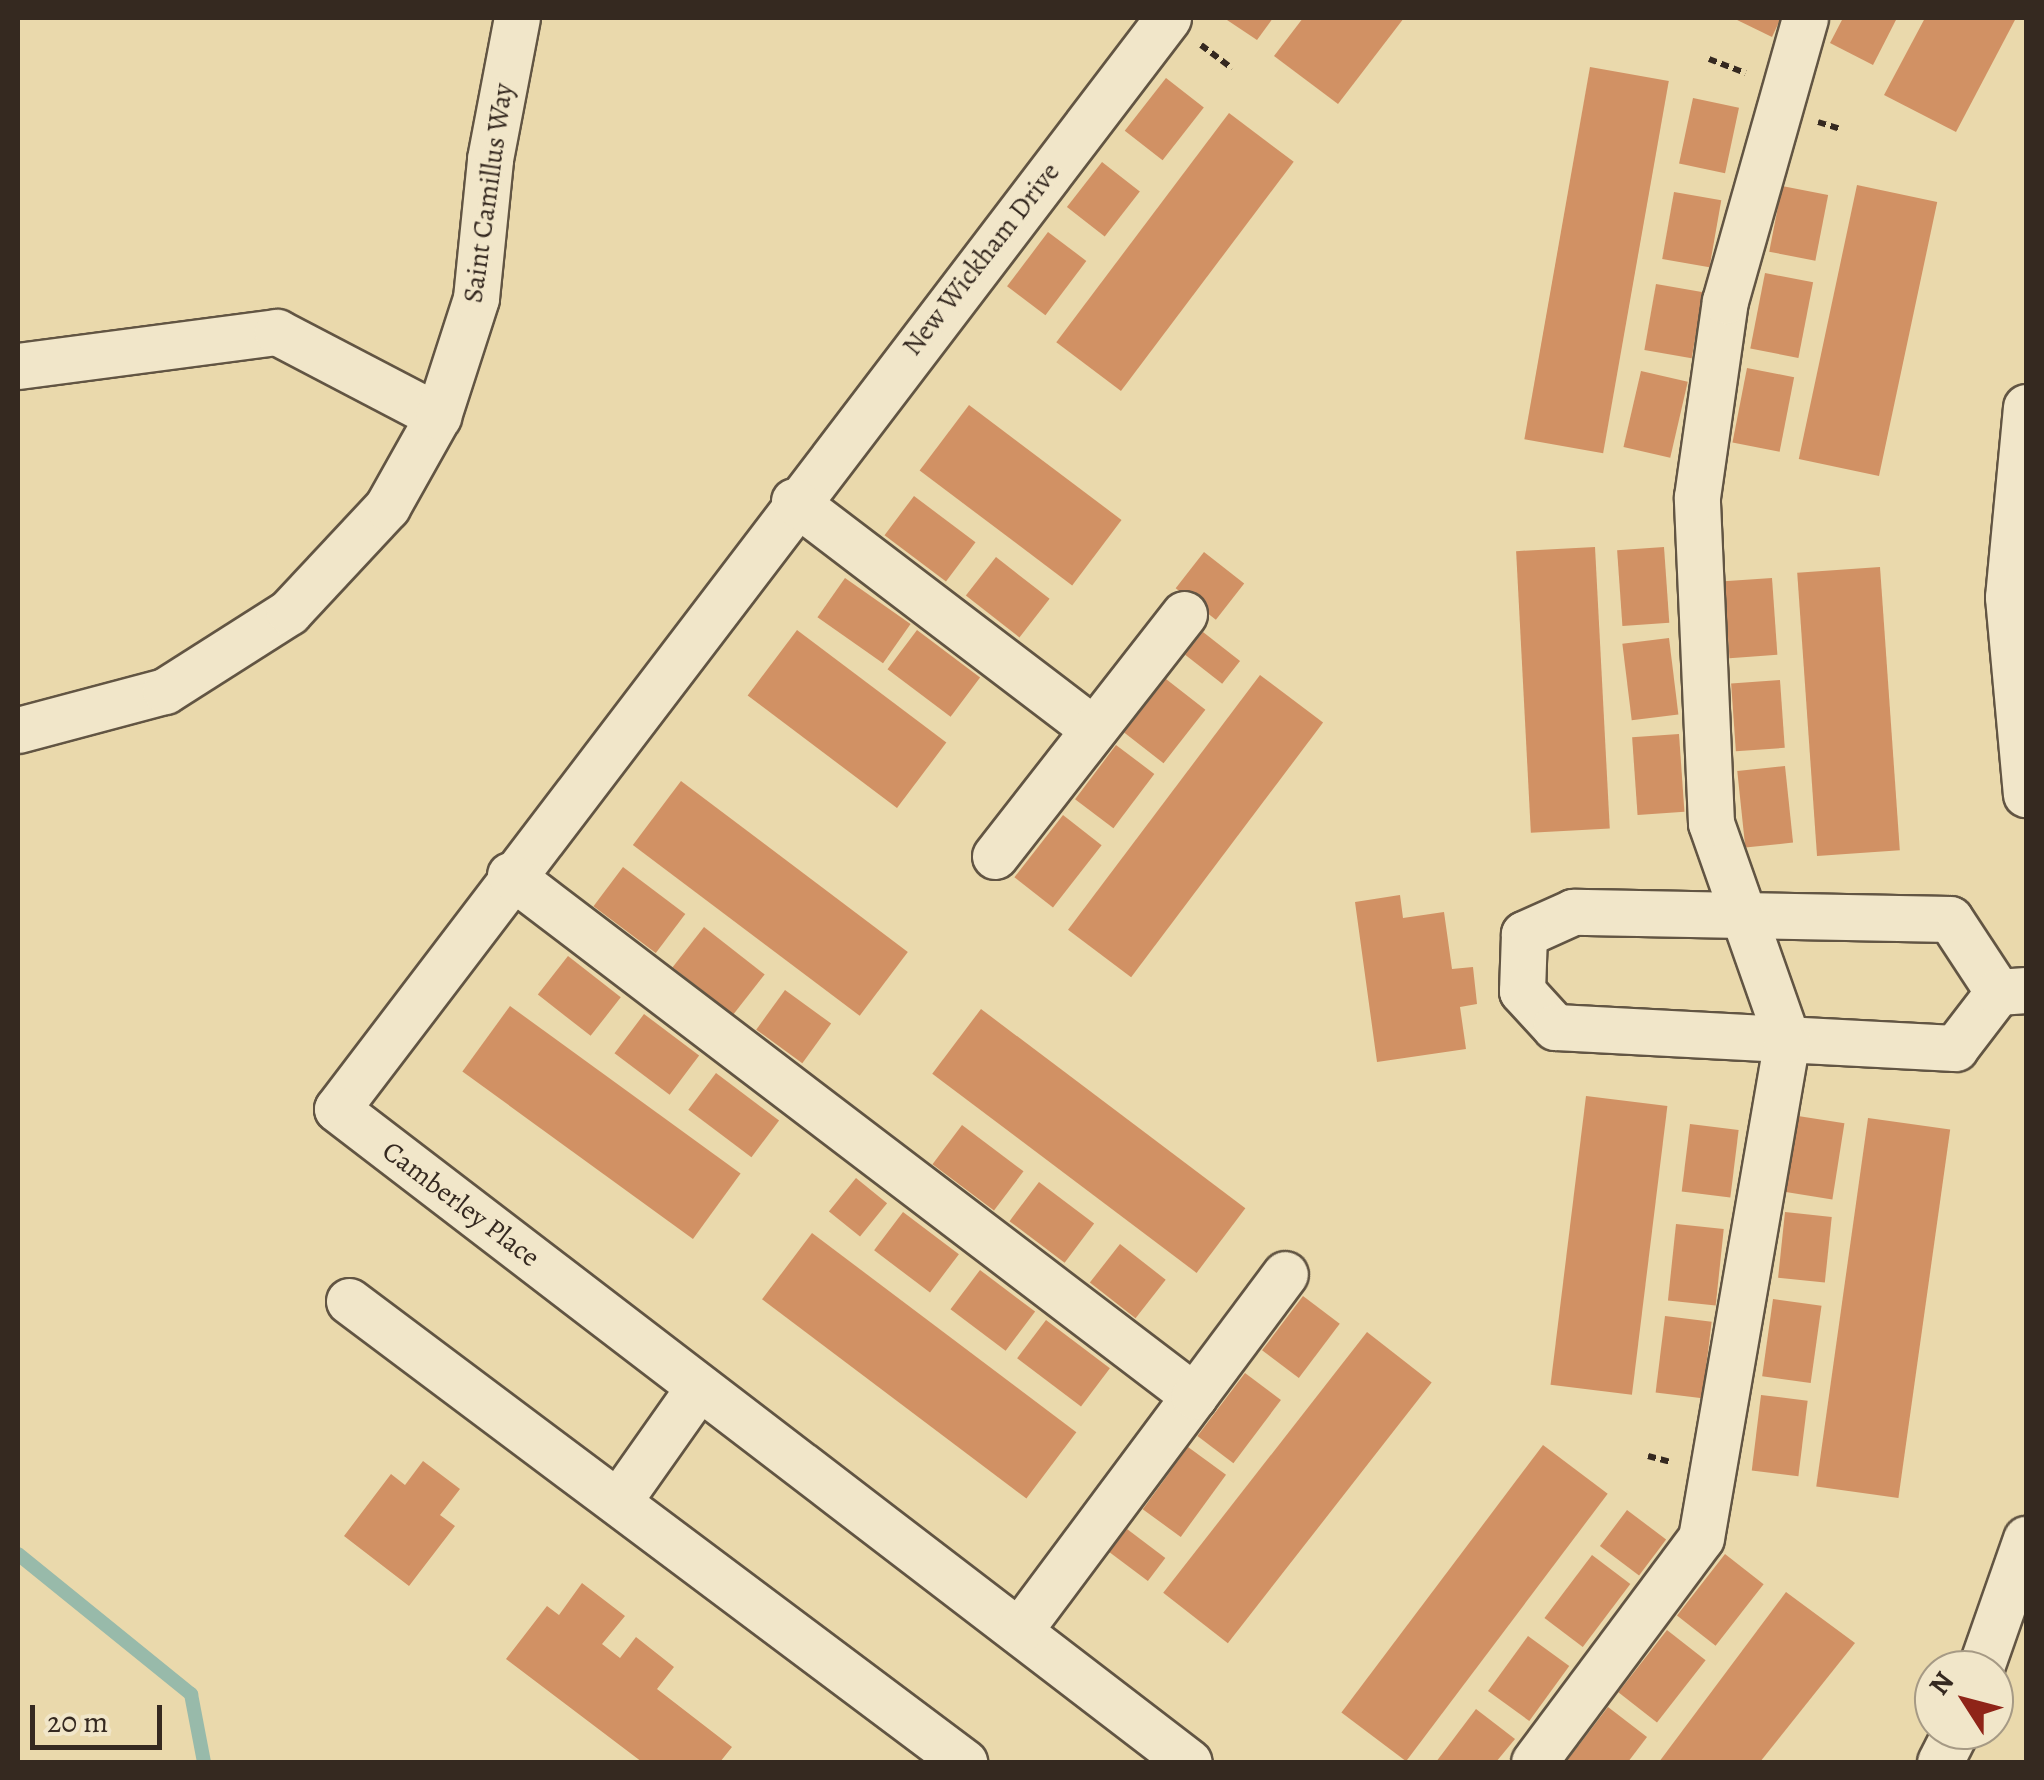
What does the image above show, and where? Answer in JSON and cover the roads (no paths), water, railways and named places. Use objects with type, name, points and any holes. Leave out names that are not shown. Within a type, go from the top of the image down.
[{"type":"street","name":"Saint Camillus Way","points":[[18,730],[165,691],[289,612],[387,507],[438,416],[476,298],[490,159],[517,18]]},
{"type":"street","name":"New Wickham Drive","points":[[794,500],[1168,18]]},
{"type":"street","points":[[1534,1762],[1701,1538],[1787,1040],[1711,824],[1697,496],[1725,301],[1806,18]]},
{"type":"street","points":[[18,366],[277,332],[438,416]]},
{"type":"street","points":[[2026,407],[2008,596],[2026,794]]},
{"type":"street","points":[[794,500],[1093,730]]},
{"type":"street","name":"Camberley Place","points":[[794,500],[337,1110],[1189,1762]]},
{"type":"street","points":[[995,856],[1184,614]]},
{"type":"street","points":[[510,875],[1194,1396]]},
{"type":"street","points":[[1744,910],[1950,918],[2012,991],[1956,1048],[1555,1027],[1522,991],[1524,934],[1573,912],[1744,910]]},
{"type":"street","points":[[1018,1630],[1285,1274]]},
{"type":"street","points":[[349,1301],[620,1498],[964,1762]]},
{"type":"street","points":[[620,1498],[699,1386]]},
{"type":"street","points":[[1987,1650],[2026,1538]]},
{"type":"waterway","points":[[18,1554],[191,1694],[204,1762]]}]
